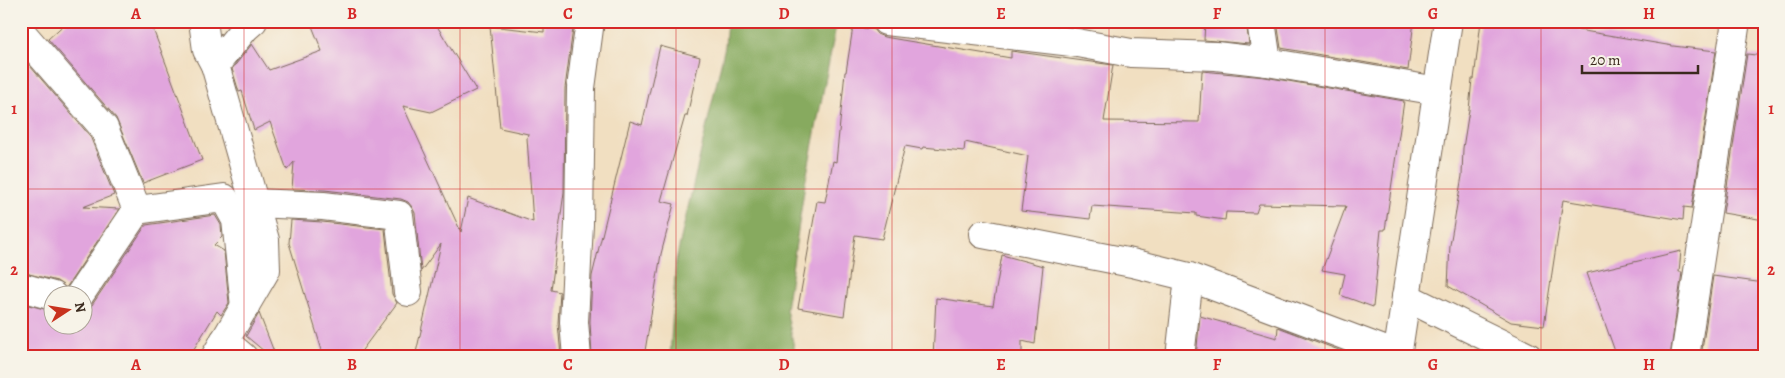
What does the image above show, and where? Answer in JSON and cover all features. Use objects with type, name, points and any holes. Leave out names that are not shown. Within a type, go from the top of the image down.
[{"type":"street","points":[[203,21],[207,50],[215,65],[265,240],[266,270],[244,307],[228,352]]},
{"type":"street","points":[[215,65],[253,21]]},
{"type":"street","points":[[577,357],[574,322],[579,224],[581,88],[590,21]]},
{"type":"street","points":[[886,21],[1072,42],[1131,53],[1216,56],[1267,62],[1438,91]]},
{"type":"street","points":[[1260,21],[1267,62]]},
{"type":"street","points":[[983,234],[1113,259],[1189,277],[1397,356],[1448,21]]},
{"type":"street","points":[[1685,357],[1736,21]]},
{"type":"street","points":[[23,38],[104,128],[137,210]]},
{"type":"street","points":[[86,286],[137,210],[224,198],[236,220],[244,307]]},
{"type":"street","points":[[254,203],[323,206],[399,216],[408,292]]},
{"type":"street","points":[[1180,357],[1189,277]]},
{"type":"street","points":[[21,286],[42,293]]},
{"type":"street","points":[[1406,297],[1528,357]]},
{"type":"green space","points":[[727,21],[837,21],[805,184],[786,309],[796,357],[670,357],[676,260],[725,46]]},
{"type":"building","points":[[68,21],[150,21],[202,160],[143,183],[116,118],[48,39]]},
{"type":"building","points":[[310,21],[434,21],[476,90],[431,112],[403,106],[461,232],[468,198],[533,222],[528,134],[500,128],[490,26],[544,32],[544,21],[574,21],[565,88],[564,192],[551,290],[560,292],[558,323],[561,357],[491,357],[465,354],[464,357],[415,357],[441,244],[421,271],[415,213],[408,202],[401,199],[325,190],[292,189],[294,162],[287,170],[270,122],[254,130],[242,91],[239,92],[232,69],[252,44],[269,70],[322,51]]},
{"type":"building","points":[[1205,21],[1246,21],[1249,44],[1204,40]]},
{"type":"building","points":[[1277,21],[1414,21],[1408,70],[1281,48]]},
{"type":"building","points":[[1481,21],[1580,21],[1578,30],[1673,46],[1716,51],[1692,208],[1684,207],[1683,220],[1563,200],[1544,326],[1511,322],[1448,286],[1450,245],[1462,176],[1463,148]]},
{"type":"building","points":[[853,27],[873,29],[877,34],[884,37],[1011,58],[1011,51],[1113,65],[1104,121],[1199,122],[1202,71],[1265,77],[1404,101],[1385,230],[1381,230],[1373,307],[1340,295],[1345,274],[1322,270],[1346,206],[1259,204],[1256,213],[1226,212],[1225,220],[1196,216],[1196,213],[1092,206],[1090,219],[1021,211],[1028,156],[965,142],[964,151],[923,147],[922,149],[905,146],[882,239],[855,235],[844,316],[798,308],[817,201],[825,202],[833,161],[836,162],[845,72]]},
{"type":"building","points":[[660,46],[700,57],[687,116],[685,116],[661,201],[674,204],[661,254],[644,357],[592,357],[590,322],[592,276],[630,121],[642,125]]},
{"type":"building","points":[[1747,54],[1764,56],[1764,220],[1723,213]]},
{"type":"building","points":[[24,59],[90,136],[114,195],[83,207],[119,209],[67,286],[63,286],[57,281],[21,272],[21,61]]},
{"type":"building","points":[[215,215],[221,225],[222,237],[214,245],[224,251],[229,303],[221,315],[217,311],[189,357],[21,357],[21,303],[42,308],[42,336],[92,336],[92,305],[146,225]]},
{"type":"building","points":[[291,220],[385,229],[392,294],[397,303],[357,357],[324,357],[289,243]]},
{"type":"building","points":[[1681,251],[1679,272],[1682,272],[1670,357],[1617,357],[1587,273]]},
{"type":"building","points":[[1002,255],[1043,266],[1035,344],[1022,341],[1022,357],[933,357],[936,298],[993,306]]},
{"type":"building","points":[[1713,276],[1764,283],[1764,357],[1701,357]]},
{"type":"building","points":[[259,313],[276,357],[271,357],[246,336]]},
{"type":"building","points":[[1200,316],[1277,338],[1278,327],[1357,357],[1196,357]]}]
